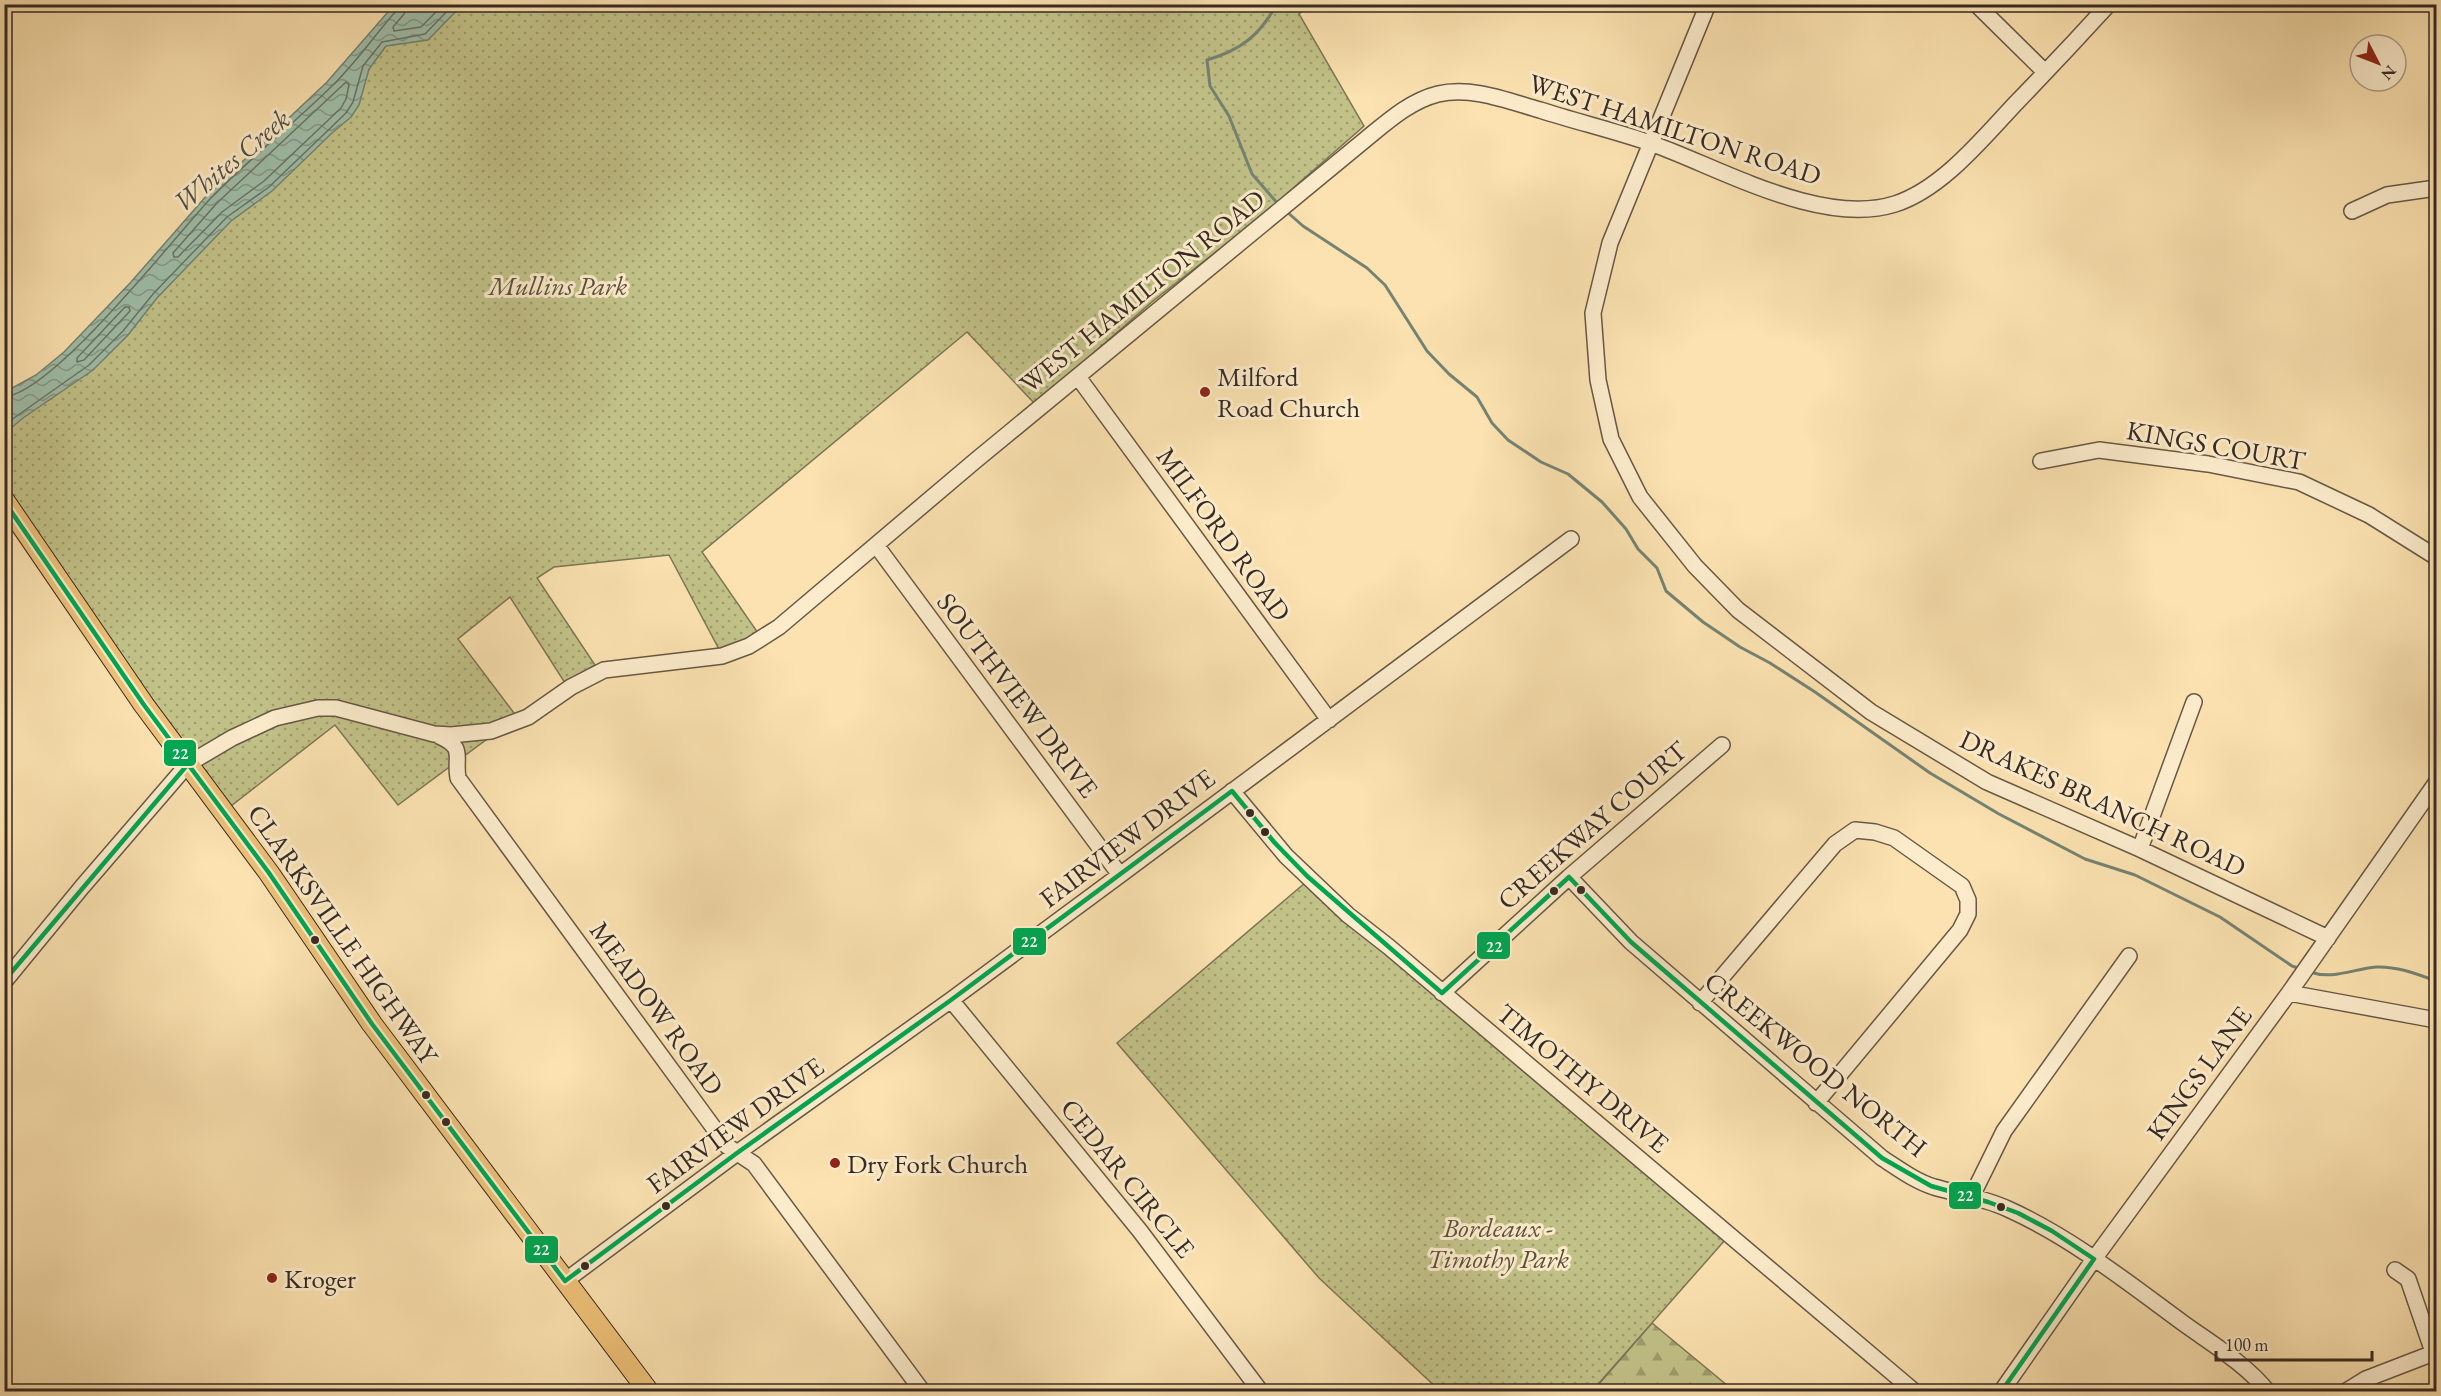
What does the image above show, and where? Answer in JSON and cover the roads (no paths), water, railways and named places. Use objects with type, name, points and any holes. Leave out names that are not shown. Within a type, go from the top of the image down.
[{"type":"main road","name":"CLARKSVILLE HIGHWAY","points":[[5,500],[144,705],[284,895],[372,1024],[649,1392]]},
{"type":"street","name":"DRAKES BRANCH ROAD","points":[[1708,4],[1610,243],[1593,313],[1598,380],[1611,439],[1640,498],[1695,566],[1738,610],[1870,712],[1987,782],[2140,849],[2328,938]]},
{"type":"street","points":[[1976,4],[2045,72]]},
{"type":"street","name":"WEST HAMILTON ROAD","points":[[4,982],[97,869],[188,764],[232,738],[275,718],[318,708],[336,708],[434,734],[451,735],[490,731],[528,717],[571,687],[603,670],[722,656],[749,646],[780,627],[1396,115],[1426,98],[1449,92],[1464,92],[1505,100],[1651,144],[1795,199],[1832,208],[1863,210],[1896,204],[1923,190],[1976,145],[2109,4]]},
{"type":"street","points":[[2352,211],[2387,195],[2436,188]]},
{"type":"street","name":"MILFORD ROAD","points":[[1078,377],[1329,720]]},
{"type":"street","name":"KINGS COURT","points":[[2041,461],[2099,450],[2208,464],[2299,482],[2369,515],[2436,557]]},
{"type":"street","name":"FAIRVIEW DRIVE","points":[[565,1281],[1120,876],[1571,538]]},
{"type":"street","name":"SOUTHVIEW DRIVE","points":[[876,545],[1120,876]]},
{"type":"street","points":[[2140,849],[2194,702]]},
{"type":"street","name":"MEADOW ROAD","points":[[434,734],[451,742],[457,749],[458,778],[727,1146],[754,1164],[923,1392]]},
{"type":"street","name":"CREEKWAY COURT","points":[[1442,993],[1569,877],[1722,745]]},
{"type":"street","name":"KINGS LANE","points":[[2001,1392],[2094,1259],[2289,993],[2436,783]]},
{"type":"street","name":"TIMOTHY DRIVE","points":[[1232,791],[1286,856],[1348,915],[1915,1392]]},
{"type":"street","points":[[1700,1003],[1835,844],[1855,830],[1875,832],[1894,838],[1962,886],[1968,900],[1968,914],[1960,930],[1816,1103]]},
{"type":"street","name":"CREEKWOOD NORTH","points":[[1569,877],[1631,942],[1882,1158],[1911,1177],[1932,1186],[1972,1196],[2005,1208],[2050,1229],[2222,1351],[2261,1383],[2268,1392]]},
{"type":"street","points":[[1972,1196],[2004,1131],[2129,956]]},
{"type":"street","points":[[2289,993],[2436,1020]]},
{"type":"street","name":"CEDAR CIRCLE","points":[[951,1000],[1137,1228],[1261,1392]]},
{"type":"street","points":[[2345,1392],[2366,1379],[2435,1352],[2408,1280],[2395,1270]]},
{"type":"water","points":[[394,5],[462,5],[428,40],[386,46],[369,69],[359,105],[351,117],[272,191],[231,221],[157,298],[128,335],[93,370],[5,433],[5,392],[36,375],[64,352],[131,282],[208,194],[327,82]]},
{"type":"waterway","points":[[1277,4],[1263,25],[1248,40],[1230,52],[1207,60],[1210,86],[1229,116],[1252,174],[1279,205]]},
{"type":"waterway","points":[[1286,211],[1303,226],[1367,268],[1385,285],[1427,351],[1449,374],[1477,397],[1492,423],[1508,440],[1541,462],[1568,474],[1602,502],[1626,529],[1638,549],[1657,568],[1666,591],[1703,622],[1815,692],[1930,773],[1999,814],[2085,859],[2135,875],[2220,917],[2292,966],[2301,969]]},
{"type":"waterway","points":[[2310,972],[2327,975],[2384,967],[2407,971],[2436,981]]},
{"type":"place","name":"Milford Road Church","points":[[1205,392]]},
{"type":"place","name":"Dry Fork Church","points":[[835,1163]]},
{"type":"place","name":"Kroger","points":[[272,1278]]},
{"type":"water label","name":"Whites Creek","points":[[231,160]]},
{"type":"park label","name":"Mullins Park","points":[[558,285]]},
{"type":"park label","name":"Bordeaux - Timothy Park","points":[[1498,1242]]}]
